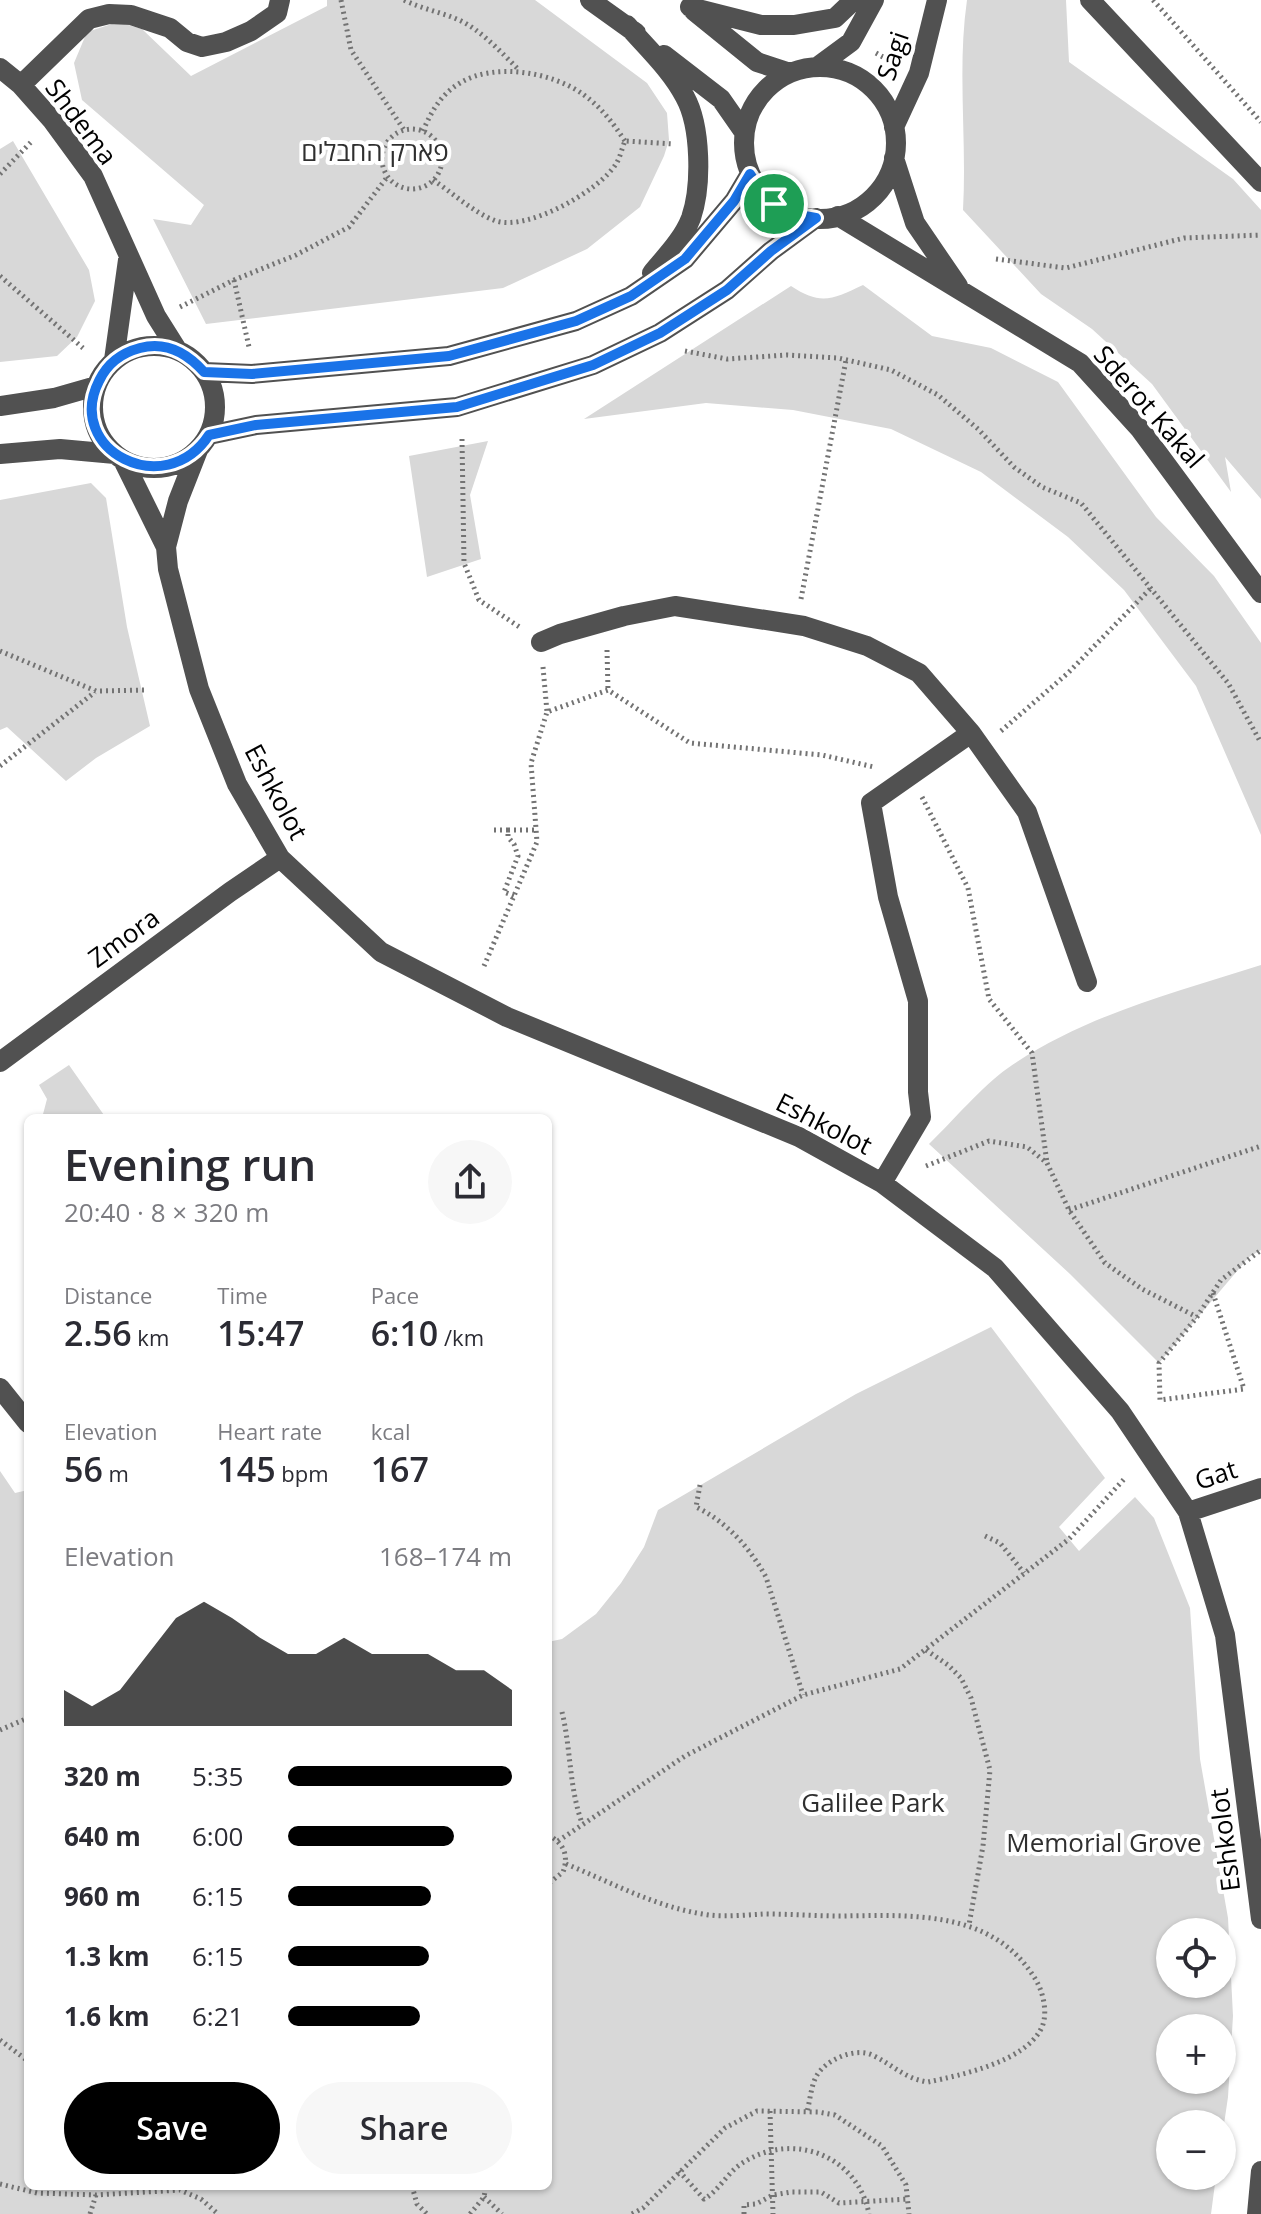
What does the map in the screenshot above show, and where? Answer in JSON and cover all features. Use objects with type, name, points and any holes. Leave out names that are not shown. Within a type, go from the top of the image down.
[{"type":"street","points":[[21,85],[89,19],[109,14],[131,15],[170,28],[187,42],[202,47],[226,42],[251,31],[277,13],[280,0]]},
{"type":"street","points":[[590,0],[721,99],[744,132]]},
{"type":"street","points":[[684,4],[761,25],[794,25],[835,18],[854,0]]},
{"type":"street","name":"Sagi","points":[[817,67],[851,42],[874,0]]},
{"type":"street","name":"Sagi","points":[[894,127],[919,73],[937,0]]},
{"type":"street","points":[[1090,0],[1261,182]]},
{"type":"street","points":[[684,4],[757,62],[790,73]]},
{"type":"street","points":[[627,25],[680,87],[688,101],[697,144],[691,218],[673,249],[631,296]]},
{"type":"street","points":[[817,67],[838,69],[858,77],[875,90],[887,107],[894,127],[894,158],[883,185],[870,201],[838,216],[816,218],[796,215],[774,204],[760,190],[750,174],[744,150],[744,132],[756,101],[767,88],[790,73],[817,67]]},
{"type":"street","name":"Shdema","points":[[0,68],[21,85],[52,120],[93,176],[128,260],[156,316],[178,351]]},
{"type":"street","points":[[894,158],[915,223],[963,293]]},
{"type":"street","points":[[204,372],[252,374],[449,356],[576,321],[631,296],[685,259],[734,201],[750,174]]},
{"type":"street","name":"Sderot Kakal","points":[[838,216],[1080,363],[1140,429],[1261,593]]},
{"type":"street","points":[[0,454],[60,449],[119,457],[142,467],[162,467],[181,462],[203,443],[256,425],[457,407],[593,365],[660,333],[727,290],[771,251],[816,218]]},
{"type":"street","points":[[114,360],[128,260]]},
{"type":"street","points":[[119,457],[102,440],[95,423],[93,404],[96,386],[114,360],[128,351],[145,347],[162,346],[178,351],[193,359],[204,372],[210,382],[215,414],[203,443]]},
{"type":"street","points":[[0,406],[54,398],[96,386]]},
{"type":"street","name":"Eshkolot","points":[[203,443],[178,501],[166,547],[168,569],[199,689],[237,784],[280,858],[381,952],[507,1017],[799,1137],[882,1183],[995,1268],[1120,1411],[1188,1512],[1225,1635],[1261,1919]]},
{"type":"street","name":"Eshkolot","points":[[119,457],[166,547]]},
{"type":"street","points":[[541,642],[606,621],[675,606],[796,624],[867,646],[919,673],[976,741],[1027,812],[1087,982]]},
{"type":"street","points":[[882,1183],[921,1117],[918,1001],[888,897],[871,803],[911,775],[976,741]]},
{"type":"street","name":"Zmora","points":[[0,1062],[280,858]]},
{"type":"street","points":[[0,1388],[24,1418]]},
{"type":"street","name":"Gat","points":[[1188,1512],[1261,1488]]},
{"type":"street","points":[[1257,2214],[1261,2171]]},
{"type":"path","points":[[341,0],[351,50],[404,130]]},
{"type":"path","points":[[404,0],[461,20],[499,50],[519,71]]},
{"type":"path","points":[[1153,0],[1261,122]]},
{"type":"path","points":[[862,46],[903,68]]},
{"type":"path","points":[[423,131],[433,109],[458,83],[491,72],[519,71],[582,93],[611,119],[625,141]]},
{"type":"path","points":[[0,174],[52,120]]},
{"type":"path","points":[[404,130],[423,131],[431,135],[442,152],[442,162],[433,180],[425,186],[405,188],[388,176],[382,159],[384,149],[388,141],[404,130]]},
{"type":"path","points":[[625,141],[684,145]]},
{"type":"path","points":[[433,180],[485,216],[499,222],[520,223],[593,189],[617,164],[625,141]]},
{"type":"path","points":[[170,312],[234,280],[296,255],[349,227],[388,176]]},
{"type":"path","points":[[996,259],[1066,268],[1184,238],[1261,235]]},
{"type":"path","points":[[0,276],[83,348]]},
{"type":"path","points":[[234,280],[249,347]]},
{"type":"path","points":[[685,351],[727,359],[787,355],[846,360],[891,370],[938,395],[978,429],[1014,467],[1042,487],[1081,503],[1228,683],[1261,743]]},
{"type":"path","points":[[796,624],[846,360]]},
{"type":"path","points":[[462,439],[464,563],[479,600],[541,642],[547,712],[531,763],[537,842],[484,966]]},
{"type":"path","points":[[976,741],[1068,673],[1151,588]]},
{"type":"path","points":[[606,621],[608,690]]},
{"type":"path","points":[[0,651],[96,691],[148,690]]},
{"type":"path","points":[[547,712],[608,690]]},
{"type":"path","points":[[608,690],[690,743],[822,755],[911,775],[968,888],[989,999],[1032,1053],[1047,1163],[1069,1210],[1105,1263],[1142,1289],[1197,1317]]},
{"type":"path","points":[[0,766],[96,691]]},
{"type":"path","points":[[494,830],[536,830]]},
{"type":"path","points":[[508,830],[508,837],[518,856],[504,892],[514,896]]},
{"type":"path","points":[[917,1169],[989,1141],[1027,1147],[1047,1163]]},
{"type":"path","points":[[1069,1210],[1261,1146]]},
{"type":"path","points":[[1213,1293],[1244,1389],[1160,1400],[1159,1363],[1197,1317],[1221,1280],[1261,1250]]},
{"type":"path","points":[[558,1841],[685,1756],[803,1695],[900,1669],[1069,1539],[1126,1477]]},
{"type":"path","points":[[700,1485],[696,1507],[730,1530],[766,1577],[803,1695]]},
{"type":"path","points":[[985,1536],[1002,1545],[1024,1573]]},
{"type":"path","points":[[926,1650],[961,1678],[982,1734],[990,1770],[983,1846],[969,1926]]},
{"type":"path","points":[[562,1712],[569,1739],[571,1787],[582,1823]]},
{"type":"path","points":[[0,1730],[24,1720]]},
{"type":"path","points":[[552,1837],[563,1847],[566,1864],[552,1882]]},
{"type":"path","points":[[566,1864],[656,1904],[711,1915],[909,1915],[961,1922],[996,1938],[1024,1961],[1039,1984],[1045,2012],[1041,2029],[1001,2062],[928,2082],[905,2075],[865,2052],[837,2059],[816,2076],[807,2112]]},
{"type":"path","points":[[0,2040],[24,2058]]},
{"type":"path","points":[[632,2214],[643,2208],[725,2128],[757,2111],[835,2115],[882,2146],[906,2185],[909,2214]]},
{"type":"path","points":[[770,2111],[773,2214]]},
{"type":"path","points":[[679,2171],[704,2199],[744,2162],[772,2151],[810,2151],[836,2161],[856,2180],[869,2214]]},
{"type":"path","points":[[0,2184],[24,2190]]},
{"type":"path","points":[[25,2190],[96,2195],[180,2190],[201,2199],[218,2214]]},
{"type":"path","points":[[413,2190],[417,2204],[427,2214]]},
{"type":"path","points":[[470,2214],[484,2197],[485,2190]]},
{"type":"path","points":[[744,2214],[744,2205],[756,2204],[773,2195],[821,2192],[839,2203],[909,2199]]},
{"type":"path","points":[[90,2214],[96,2195]]},
{"type":"path","points":[[484,2197],[502,2214]]},
{"type":"green space","name":"פארק החבלים","points":[[327,0],[535,0],[647,83],[667,113],[669,140],[640,207],[587,249],[503,288],[206,324],[153,219],[191,225],[204,205],[82,100],[74,63],[87,32],[118,22],[142,29],[191,76],[327,6]]},
{"type":"green space","points":[[967,0],[1066,0],[1069,62],[1233,179],[1261,210],[1261,499],[1225,457],[1231,492],[1152,384],[1092,329],[1041,294],[963,210],[962,78]]},
{"type":"green space","points":[[13,141],[89,270],[95,301],[77,337],[57,356],[0,362],[0,149]]},
{"type":"green space","points":[[863,285],[932,336],[991,348],[1058,382],[1156,517],[1214,576],[1261,643],[1261,835],[1196,686],[1124,590],[1068,537],[981,472],[891,429],[793,410],[706,403],[584,419],[791,286],[811,296],[827,298]]},
{"type":"green space","points":[[488,441],[470,495],[481,559],[427,577],[409,456]]},
{"type":"green space","points":[[91,483],[106,498],[127,627],[150,726],[96,758],[66,781],[7,727],[0,730],[0,500]]},
{"type":"green space","points":[[1261,965],[1261,1250],[1249,1257],[1159,1363],[1070,1274],[929,1144],[988,1084],[1008,1068],[1067,1033],[1130,1007]]},
{"type":"green space","points":[[69,1065],[103,1114],[43,1114],[47,1099],[39,1085]]},
{"type":"green space","name":"Galilee Park","points":[[991,1327],[1105,1478],[1059,1527],[1079,1551],[1135,1497],[1154,1518],[1190,1608],[1200,1759],[1228,1918],[1156,1918],[1156,1998],[1232,1998],[1233,2014],[1156,2014],[1156,2094],[1228,2094],[1226,2110],[1156,2110],[1156,2190],[1214,2190],[1211,2214],[0,2214],[0,1471],[15,1493],[24,1491],[24,2190],[552,2190],[552,1641],[562,1639],[596,1614],[644,1547],[658,1510],[856,1394]]},
{"type":"route","points":[[750,174],[774,204],[796,215],[816,218],[771,251],[727,290],[660,333],[593,365],[457,407],[256,425],[209,435],[198,450],[181,462],[162,467],[142,467],[123,460],[102,440],[95,423],[93,404],[96,386],[103,372],[128,351],[162,346],[193,359],[204,372],[252,374],[449,356],[576,321],[631,296],[685,259],[734,201],[750,174]]},
{"type":"park label","name":"Memorial Grove","points":[[1104,1843]]}]
